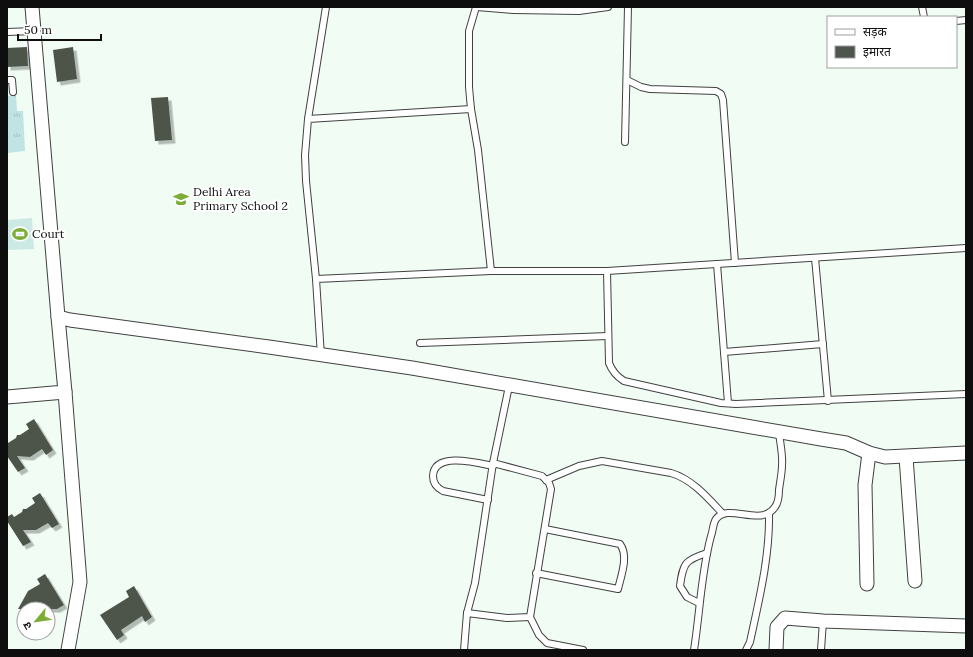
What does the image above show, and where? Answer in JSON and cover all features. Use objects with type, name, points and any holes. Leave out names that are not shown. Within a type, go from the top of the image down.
[{"type":"street","points":[[32,7],[80,582],[68,650]]},
{"type":"street","points":[[58,317],[70,320],[412,368],[509,386],[745,424],[779,432],[846,444],[869,453],[885,457],[966,453]]},
{"type":"street","points":[[7,397],[65,392]]},
{"type":"street","points":[[867,584],[865,485],[869,453]]},
{"type":"street","points":[[906,457],[915,581]]},
{"type":"street","points":[[776,650],[777,627],[785,618],[823,621],[966,626]]},
{"type":"lane","points":[[321,356],[305,155],[308,119],[326,7]]},
{"type":"lane","points":[[491,271],[478,150],[471,109],[468,49],[469,31],[476,7],[513,10],[579,11],[608,7]]},
{"type":"lane","points":[[625,142],[628,7]]},
{"type":"lane","points":[[7,32],[34,31]]},
{"type":"lane","points":[[7,80],[12,80],[13,92]]},
{"type":"lane","points":[[627,80],[640,87],[650,89],[716,91],[721,94],[724,100],[735,263]]},
{"type":"lane","points":[[308,119],[471,109]]},
{"type":"lane","points":[[316,279],[491,271],[607,271],[966,248]]},
{"type":"lane","points":[[815,258],[828,401]]},
{"type":"lane","points":[[717,264],[728,403]]},
{"type":"lane","points":[[607,271],[609,363],[616,376],[624,381],[728,403],[752,404],[966,394]]},
{"type":"lane","points":[[420,343],[608,336]]},
{"type":"lane","points":[[724,352],[823,344]]},
{"type":"lane","points":[[464,650],[467,613],[475,583],[493,464],[509,386]]},
{"type":"lane","points":[[694,650],[706,553],[716,519],[722,514],[735,513],[758,516],[769,513],[776,507],[779,495],[782,464],[779,432]]},
{"type":"lane","points":[[488,500],[443,491],[438,488],[433,479],[436,467],[439,464],[450,461],[493,464],[542,476],[546,480],[551,489],[536,573],[530,617],[539,634],[547,643],[583,650]]},
{"type":"lane","points":[[546,480],[579,466],[602,461],[671,473],[678,475],[700,490],[722,514]]},
{"type":"lane","points":[[746,650],[750,642],[762,587],[770,532],[769,513]]},
{"type":"lane","points":[[536,573],[618,589],[624,558],[624,549],[620,544],[545,529]]},
{"type":"lane","points":[[700,603],[687,597],[680,586],[682,572],[687,561],[706,553]]},
{"type":"lane","points":[[467,613],[507,618],[530,617]]},
{"type":"lane","points":[[821,650],[823,621]]},
{"type":"green space","points":[[16,95],[17,111],[23,111],[25,151],[7,153],[7,96]]},
{"type":"shaded area","name":"Court","points":[[32,218],[34,249],[7,250],[7,220]]},
{"type":"building","points":[[27,47],[28,66],[7,67],[7,48]]},
{"type":"building","points":[[73,47],[77,79],[57,82],[53,50]]},
{"type":"building","points":[[168,97],[172,140],[155,141],[151,98]]},
{"type":"building","points":[[34,419],[53,450],[46,455],[42,449],[30,457],[17,456],[25,468],[18,472],[7,456],[7,442],[8,443],[16,438],[17,435],[20,435],[29,429],[26,424]]},
{"type":"building","points":[[40,493],[59,524],[52,528],[48,523],[36,530],[23,530],[31,542],[23,546],[7,521],[7,517],[12,514],[14,517],[22,512],[23,509],[26,509],[35,503],[32,498]]},
{"type":"building","points":[[45,574],[64,605],[56,609],[56,601],[22,601],[28,591],[40,584],[37,579]]},
{"type":"building","points":[[134,586],[152,617],[145,622],[142,616],[121,630],[124,635],[117,640],[100,615],[129,597],[126,591]]},
{"type":"place","name":"Delhi Area Primary School 2","points":[[181,199]]},
{"type":"place","name":"Court","points":[[20,234]]}]
